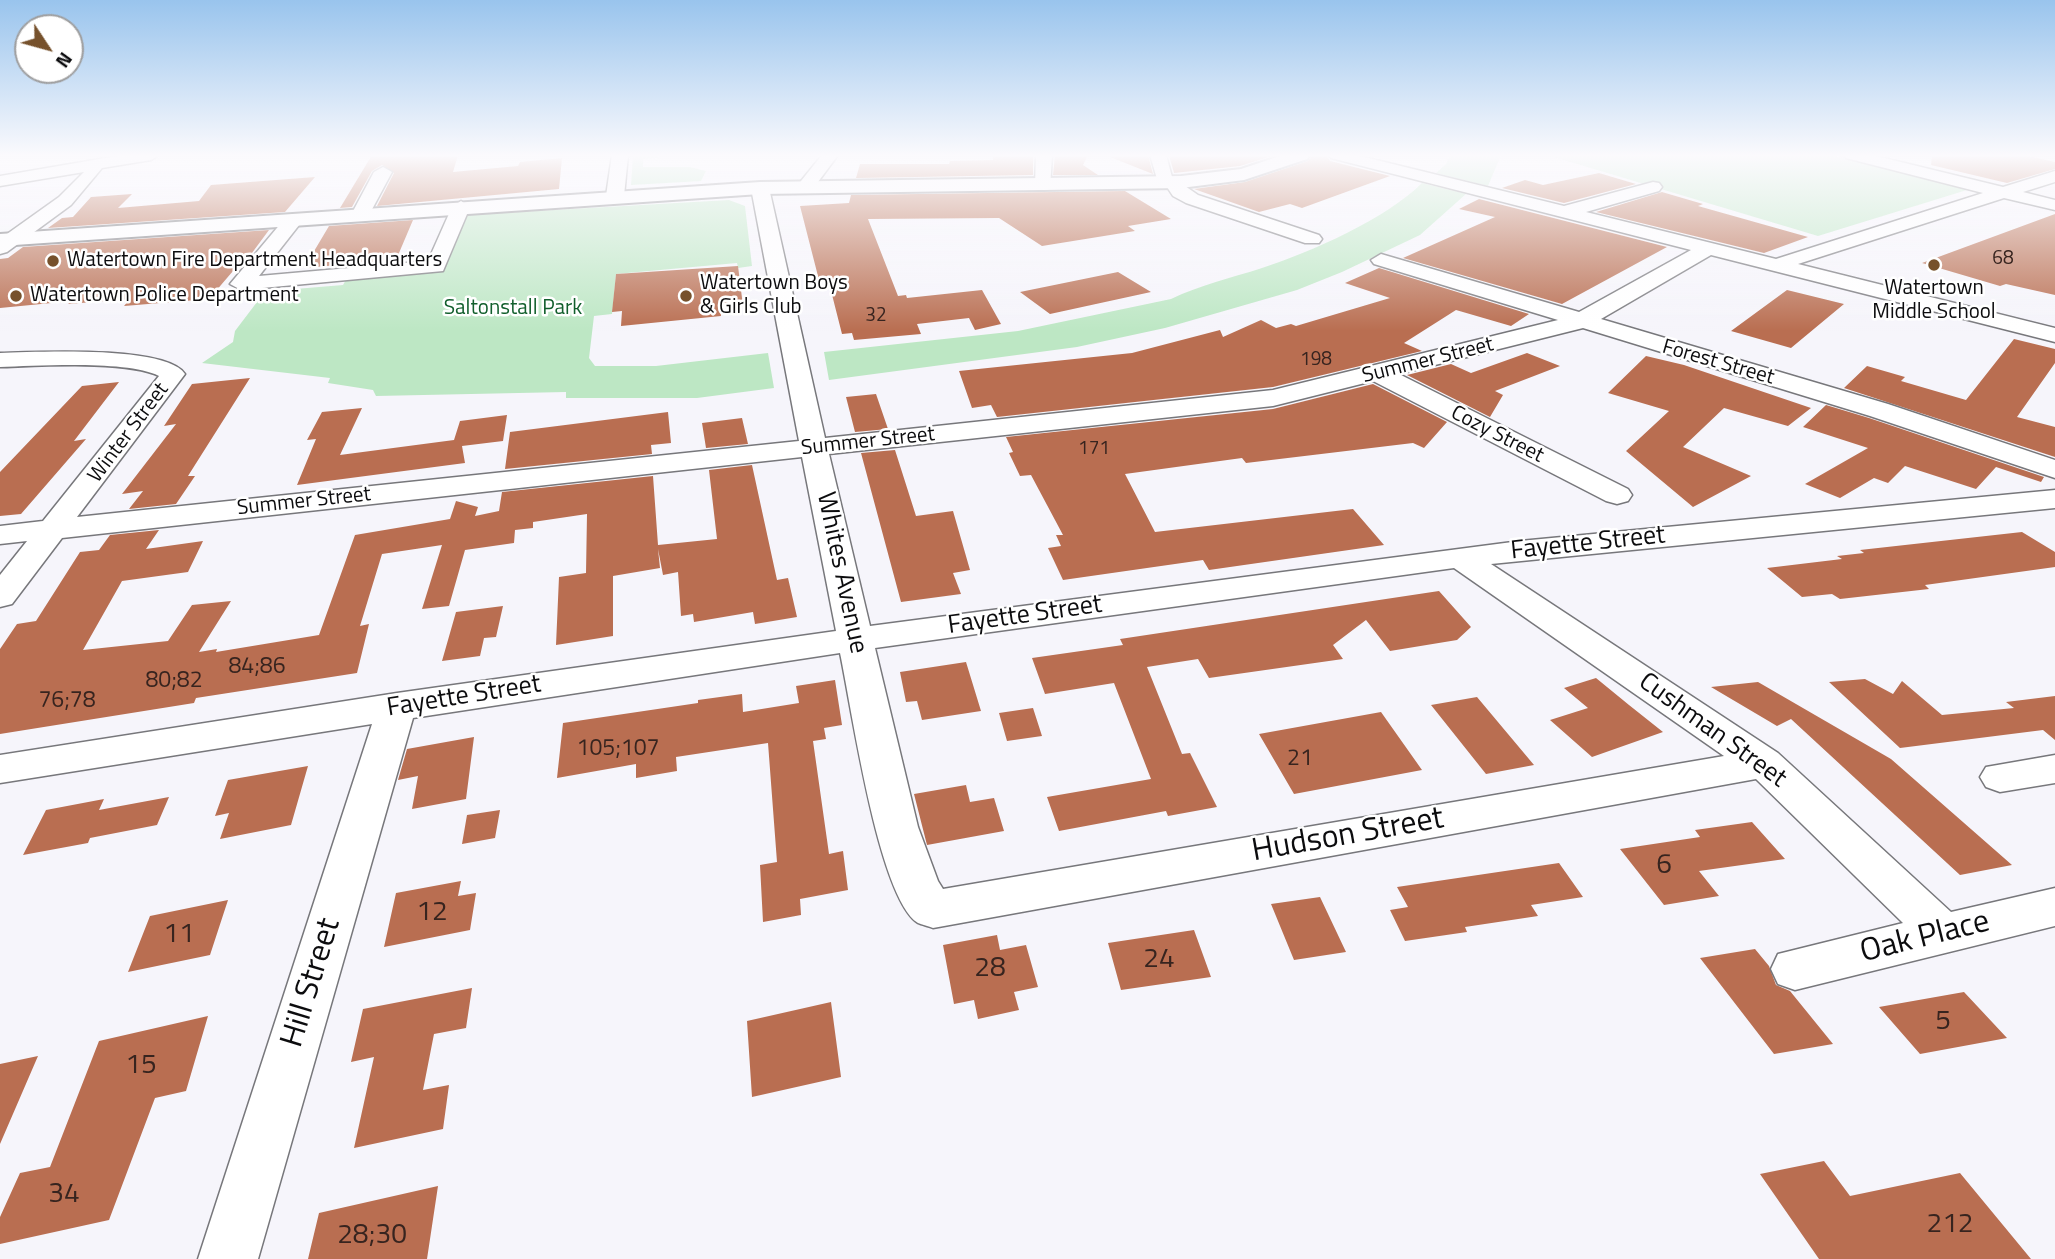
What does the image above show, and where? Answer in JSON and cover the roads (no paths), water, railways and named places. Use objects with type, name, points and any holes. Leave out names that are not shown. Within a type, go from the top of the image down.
[{"type":"main road","points":[[5,242],[376,214]]},
{"type":"street","points":[[5,242],[46,214]]},
{"type":"street","points":[[293,220],[241,284],[436,267],[458,214]]},
{"type":"street","name":"Whites Avenue","points":[[765,214],[854,639],[905,855],[919,895],[933,909]]},
{"type":"street","points":[[1236,214],[1312,239]]},
{"type":"street","points":[[1571,214],[2055,335]]},
{"type":"street","points":[[1778,266],[1797,257],[1935,214]]},
{"type":"street","name":"Summer Street","points":[[0,535],[1273,398],[1579,322],[1709,248]]},
{"type":"street","name":"Forest Street","points":[[1381,260],[1579,322],[1879,410],[2055,469]]},
{"type":"street","name":"Winter Street","points":[[0,360],[114,362],[161,366],[173,372],[169,383],[0,597]]},
{"type":"street","name":"Cozy Street","points":[[1377,373],[1617,495]]},
{"type":"street","name":"Fayette Street","points":[[0,769],[397,706],[854,639],[1460,558],[1685,533],[1867,519],[2055,499]]},
{"type":"street","name":"Cushman Street","points":[[1460,558],[1764,762],[1904,894],[1941,933]]},
{"type":"street","name":"Hill Street","points":[[228,1259],[397,706]]},
{"type":"street","name":"Hudson Street","points":[[933,909],[1764,762]]},
{"type":"street","points":[[2000,777],[2055,769]]},
{"type":"street","name":"Oak Place","points":[[1795,969],[2055,907]]},
{"type":"place","name":"Watertown Fire Department Headquarters","points":[[53,261]]},
{"type":"place","name":"Watertown Middle School","points":[[1934,265]]},
{"type":"place","name":"Watertown Police Department","points":[[16,296]]},
{"type":"place","name":"Watertown Boys & Girls Club","points":[[686,296]]},
{"type":"park label","name":"Saltonstall Park","points":[[513,309]]}]
